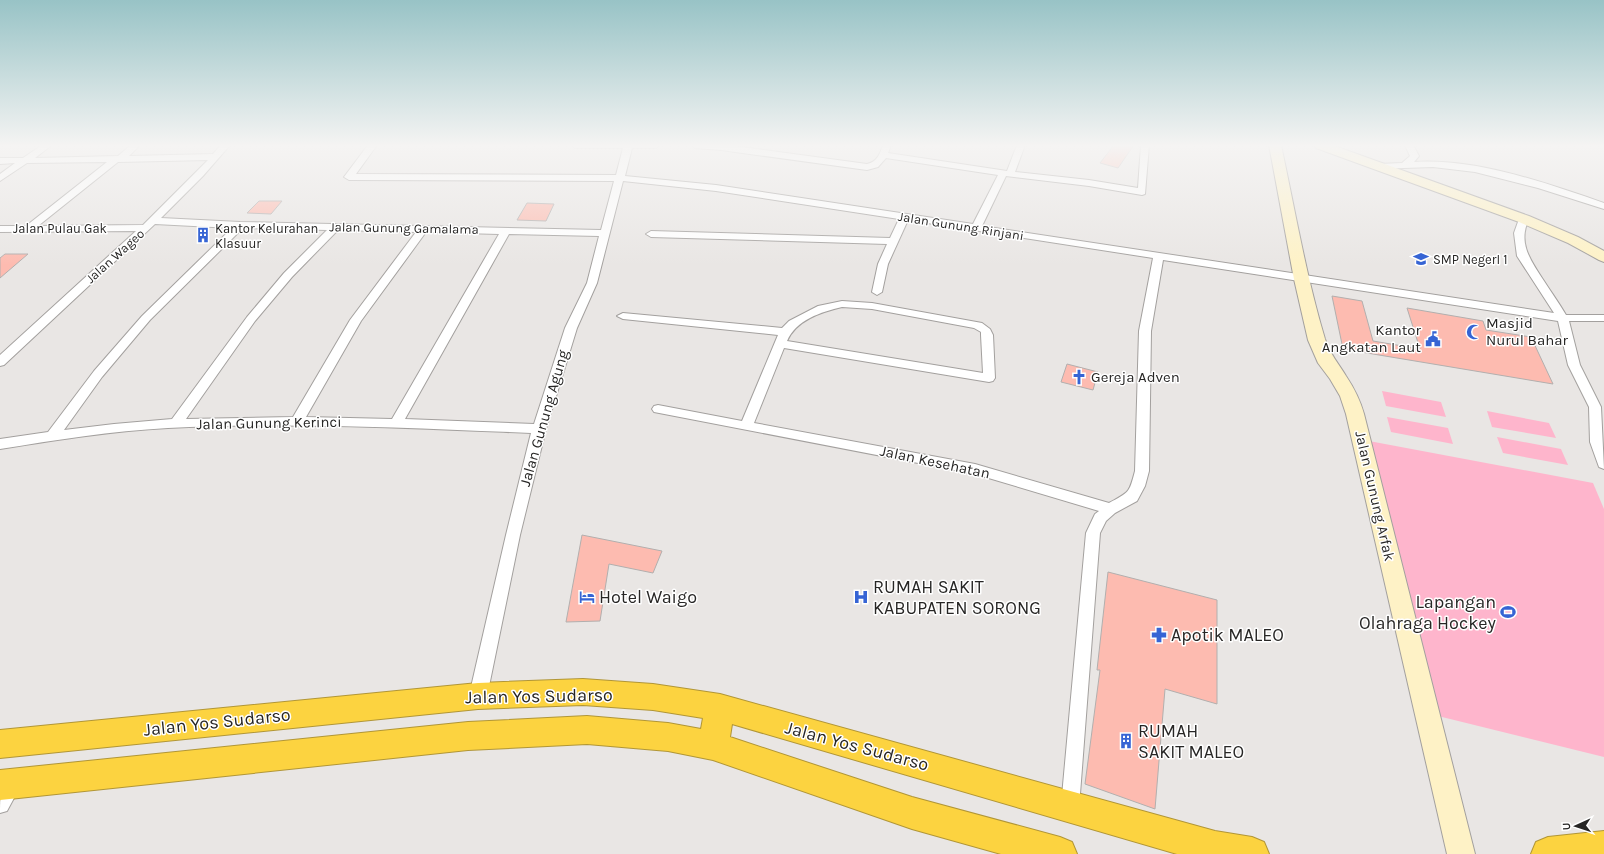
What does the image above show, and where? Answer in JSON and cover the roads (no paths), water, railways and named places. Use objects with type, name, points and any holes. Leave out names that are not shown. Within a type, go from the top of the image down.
[{"type":"highway","name":"Jalan Yos Sudarso","points":[[0,744],[478,696],[583,692],[653,697],[720,707],[1215,848],[1252,854]]},
{"type":"highway","points":[[713,746],[720,707]]},
{"type":"highway","points":[[4,791],[468,736],[587,730],[668,737],[713,746],[912,813],[1060,854]]},
{"type":"highway","points":[[1548,854],[1604,848]]},
{"type":"street","points":[[29,228],[85,185]]},
{"type":"street","name":"Jalan Wageo","points":[[0,362],[153,221],[189,185]]},
{"type":"street","name":"Jalan Gunung Agung","points":[[478,696],[515,528],[539,429],[570,328],[592,283],[618,185]]},
{"type":"street","name":"Jalan Gunung Rinjani","points":[[686,185],[716,188],[1563,318],[1604,318]]},
{"type":"street","points":[[976,228],[1001,185]]},
{"type":"street","points":[[1100,185],[1142,192],[1142,185]]},
{"type":"street","name":"Jalan Gunung Arfak","points":[[1283,185],[1302,279],[1317,340],[1327,363],[1338,377],[1349,396],[1355,414],[1461,854]]},
{"type":"street","points":[[1428,185],[1524,219],[1573,240],[1604,257]]},
{"type":"street","points":[[1532,185],[1604,206]]},
{"type":"street","points":[[877,292],[883,264],[892,240],[904,218]]},
{"type":"street","points":[[1524,219],[1519,228],[1519,245],[1522,256],[1563,318],[1574,365],[1595,408],[1597,442],[1604,464]]},
{"type":"street","name":"Jalan Gunung Gamalama","points":[[153,221],[606,233]]},
{"type":"street","points":[[52,436],[98,374],[146,318],[240,224]]},
{"type":"street","points":[[176,424],[251,319],[288,275],[336,226]]},
{"type":"street","name":"Jalan Pulau Gak","points":[[0,229],[145,228]]},
{"type":"street","points":[[297,421],[356,320],[423,229]]},
{"type":"street","points":[[396,423],[506,230]]},
{"type":"street","points":[[651,234],[892,240]]},
{"type":"street","points":[[1070,807],[1093,533],[1100,518],[1110,509],[1132,497],[1138,486],[1142,471],[1145,332],[1158,257]]},
{"type":"street","points":[[752,426],[785,332],[793,323],[822,308],[842,304],[872,306],[971,322],[983,328],[987,335],[989,378],[781,344]]},
{"type":"street","points":[[623,316],[785,332]]},
{"type":"street","name":"Jalan Kesehatan","points":[[658,409],[975,469],[1110,509]]},
{"type":"street","name":"Jalan Gunung Kerinci","points":[[0,444],[114,428],[176,424],[297,421],[396,423],[539,429]]},
{"type":"place","name":"Kantor Kelurahan Klasuur","points":[[203,235]]},
{"type":"place","name":"SMP NegerI 1","points":[[1421,259]]},
{"type":"place","name":"Masjid Nurul Bahar","points":[[1474,332]]},
{"type":"place","name":"Kantor Angkatan Laut","points":[[1433,339]]},
{"type":"place","name":"Gereja Adven","points":[[1079,377]]},
{"type":"place","name":"Hotel Waigo","points":[[587,597]]},
{"type":"place","name":"RUMAH SAKIT KABUPATEN SORONG","points":[[861,597]]},
{"type":"place","name":"Lapangan Olahraga Hockey","points":[[1508,612]]},
{"type":"place","name":"Apotik MALEO","points":[[1159,635]]},
{"type":"place","name":"RUMAH SAKIT MALEO","points":[[1126,741]]}]
